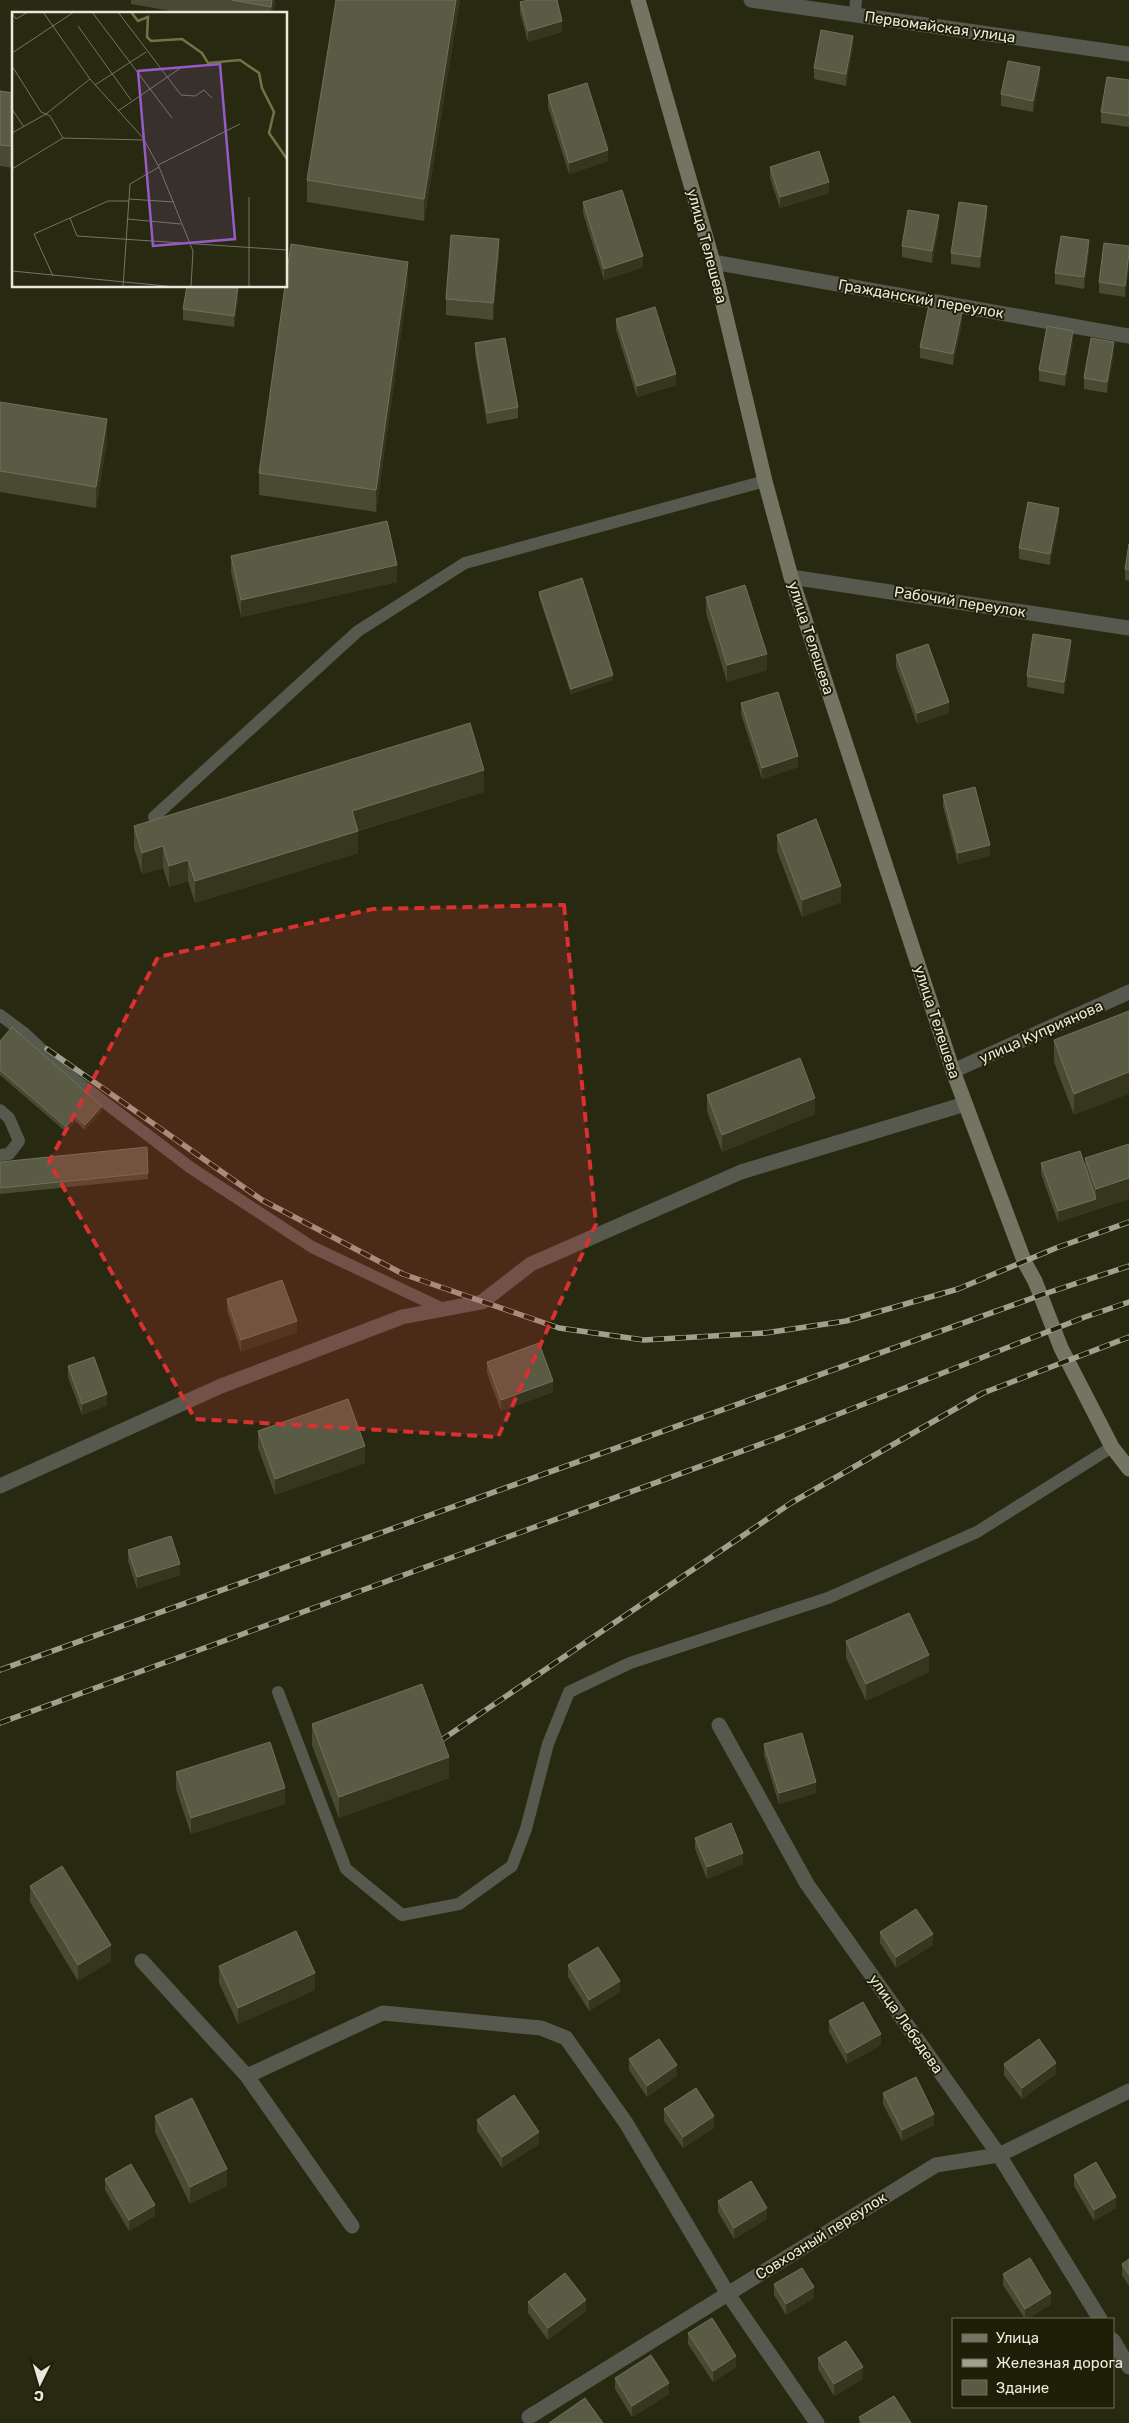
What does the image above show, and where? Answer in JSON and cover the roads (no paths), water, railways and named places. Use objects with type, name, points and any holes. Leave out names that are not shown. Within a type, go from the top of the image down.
[{"type":"street","name":"улица Телешева","points":[[638,0],[713,262],[765,481],[791,577],[953,1071],[1061,1348],[1112,1447],[1129,1469]]},
{"type":"street","name":"Первомайская улица","points":[[751,0],[855,7],[1129,54]]},
{"type":"street","name":"Гражданский переулок","points":[[713,262],[1129,336]]},
{"type":"street","name":"Рабочий переулок","points":[[791,577],[1129,628]]},
{"type":"street","name":"улица Куприянова","points":[[953,1071],[1129,992]]},
{"type":"street","points":[[0,1486],[221,1386],[402,1317],[482,1302],[531,1264],[741,1172],[965,1104]]},
{"type":"street","name":"улица Лебедева","points":[[719,1726],[807,1884],[999,2155],[1099,2318]]},
{"type":"street","points":[[142,1961],[247,2076],[352,2226]]},
{"type":"street","points":[[247,2076],[383,2013],[541,2028],[566,2038],[626,2123],[728,2294],[817,2423]]},
{"type":"street","name":"Совхозный переулок","points":[[529,2417],[936,2165],[999,2155],[1129,2092]]},
{"type":"street","points":[[1114,2342],[1129,2367]]},
{"type":"lane","points":[[154,817],[358,631],[465,563],[765,481]]},
{"type":"lane","points":[[0,1016],[23,1032],[70,1076],[191,1168],[312,1247],[443,1309]]},
{"type":"lane","points":[[0,1110],[9,1118],[19,1141],[10,1154],[0,1155]]},
{"type":"lane","points":[[278,1692],[346,1870],[402,1915],[459,1904],[512,1866],[526,1829],[548,1744],[568,1692],[630,1663],[828,1598],[977,1532],[1112,1447]]},
{"type":"railway","points":[[47,1049],[262,1200],[403,1274],[559,1328],[644,1340],[765,1333],[846,1321],[958,1289],[1056,1248],[1129,1222]]},
{"type":"railway","points":[[0,1670],[1041,1295],[1129,1266]]},
{"type":"railway","points":[[0,1723],[775,1439],[1085,1317],[1129,1302]]},
{"type":"railway","points":[[440,1741],[791,1503],[983,1393],[1129,1337]]}]
